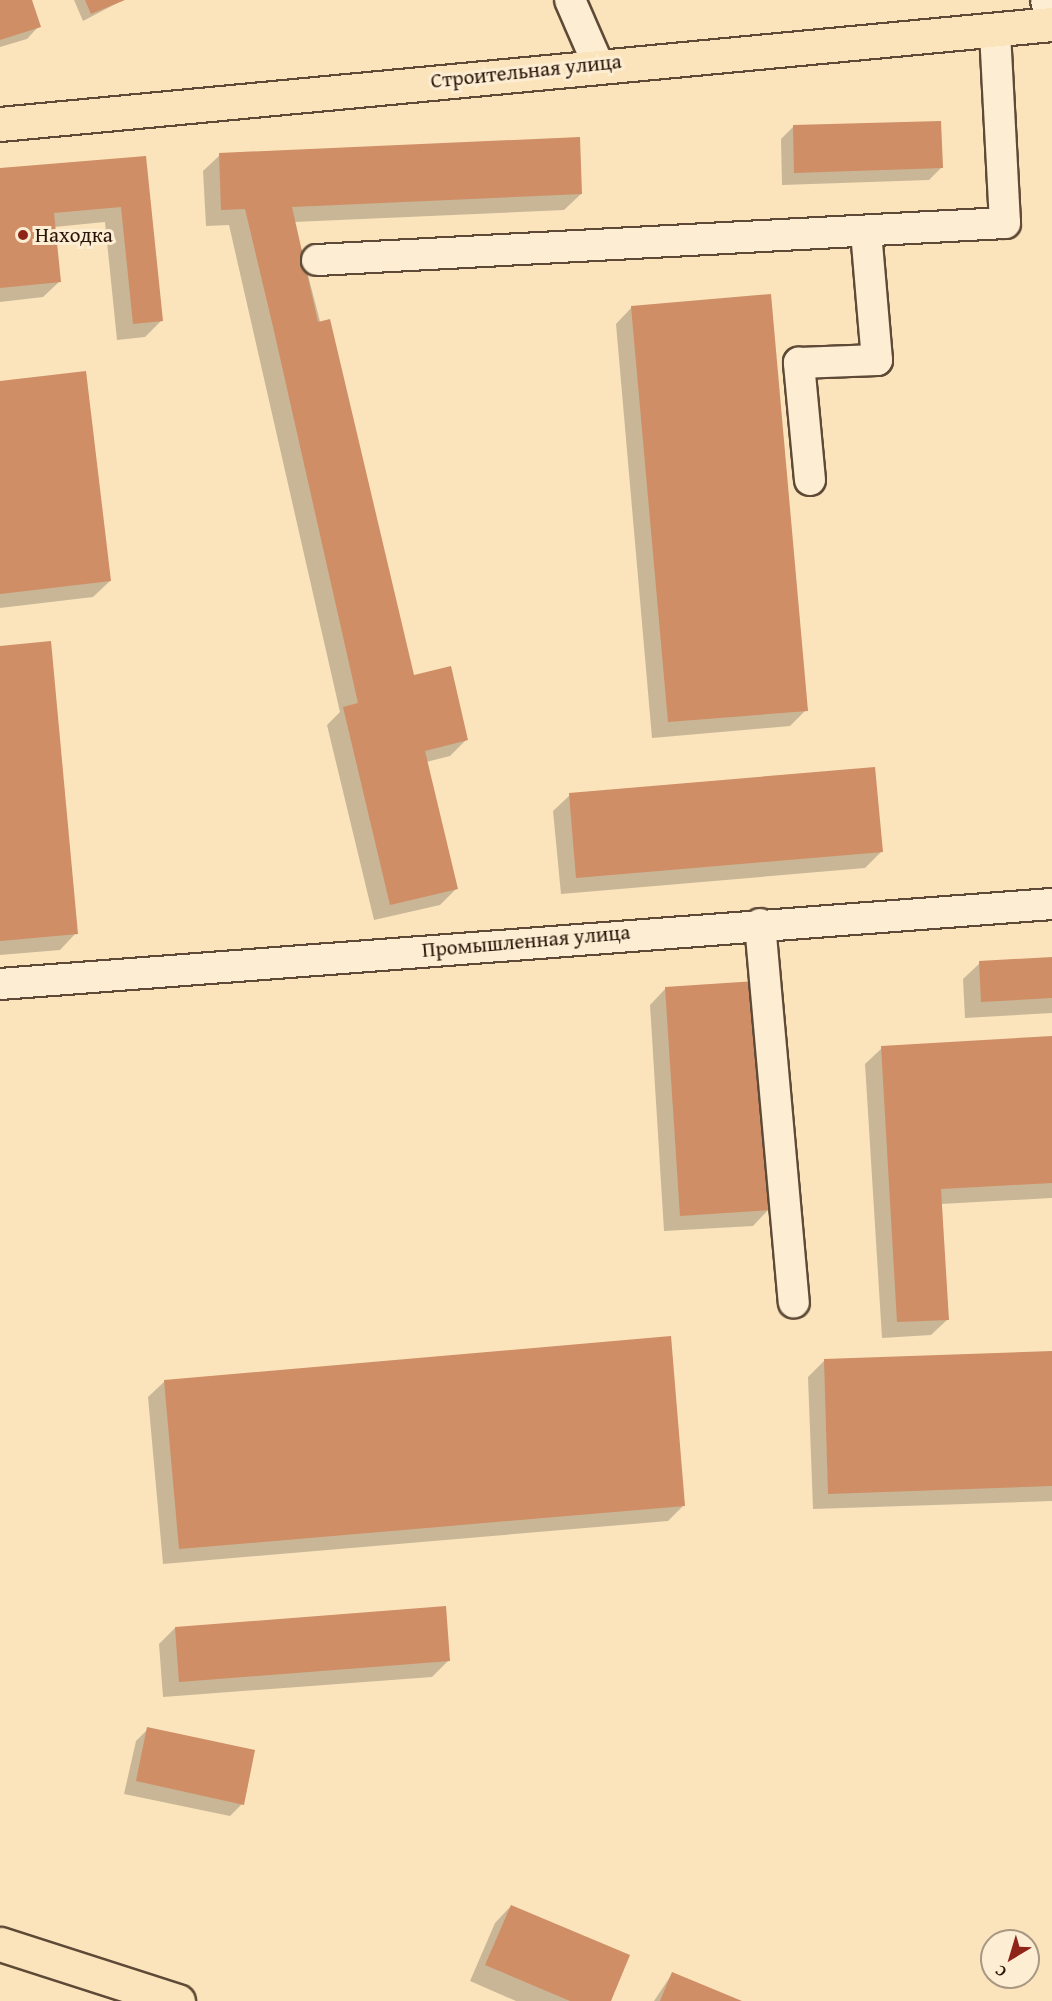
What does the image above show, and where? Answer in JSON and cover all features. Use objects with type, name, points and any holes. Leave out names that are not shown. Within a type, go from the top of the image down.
[{"type":"main road","name":"Строительная улица","points":[[0,124],[598,64],[1052,24]]},
{"type":"main road","points":[[0,1944],[178,2001]]},
{"type":"street","points":[[570,0],[598,64]]},
{"type":"street","points":[[1046,0],[1052,24]]},
{"type":"street","points":[[317,260],[1005,223],[995,30]]},
{"type":"street","points":[[810,480],[799,363],[877,360],[866,231]]},
{"type":"street","name":"Промышленная улица","points":[[0,984],[760,924],[1052,904]]},
{"type":"street","points":[[760,924],[794,1302]]},
{"type":"building","points":[[0,0],[32,0],[41,27],[0,40]]},
{"type":"building","points":[[85,0],[125,0],[91,14]]},
{"type":"building","points":[[941,121],[943,168],[794,173],[793,125]]},
{"type":"building","points":[[580,137],[582,194],[292,207],[318,322],[330,319],[414,675],[451,666],[468,740],[425,751],[458,889],[390,905],[343,707],[358,703],[274,331],[245,209],[221,210],[219,153]]},
{"type":"building","points":[[146,156],[163,321],[133,324],[121,207],[54,213],[61,282],[0,288],[0,168]]},
{"type":"building","points":[[771,294],[808,711],[668,722],[631,306]]},
{"type":"building","points":[[86,371],[111,581],[0,594],[0,381]]},
{"type":"building","points":[[51,641],[78,934],[0,941],[0,646]]},
{"type":"building","points":[[875,767],[883,852],[576,878],[569,793]]},
{"type":"building","points":[[1052,957],[1052,998],[981,1002],[979,961]]},
{"type":"building","points":[[756,981],[771,1210],[680,1216],[665,987]]},
{"type":"building","points":[[1052,1036],[1052,1183],[941,1189],[949,1320],[897,1322],[881,1046]]},
{"type":"building","points":[[671,1336],[685,1506],[179,1549],[164,1380]]},
{"type":"building","points":[[1052,1351],[1052,1486],[828,1494],[824,1359]]},
{"type":"building","points":[[446,1606],[450,1661],[179,1682],[175,1627]]},
{"type":"building","points":[[147,1727],[255,1750],[244,1805],[136,1781]]},
{"type":"building","points":[[511,1905],[630,1955],[611,2001],[570,2001],[485,1965]]},
{"type":"building","points":[[672,1972],[742,2001],[660,2001]]},
{"type":"place","name":"Находка","points":[[23,235]]}]
